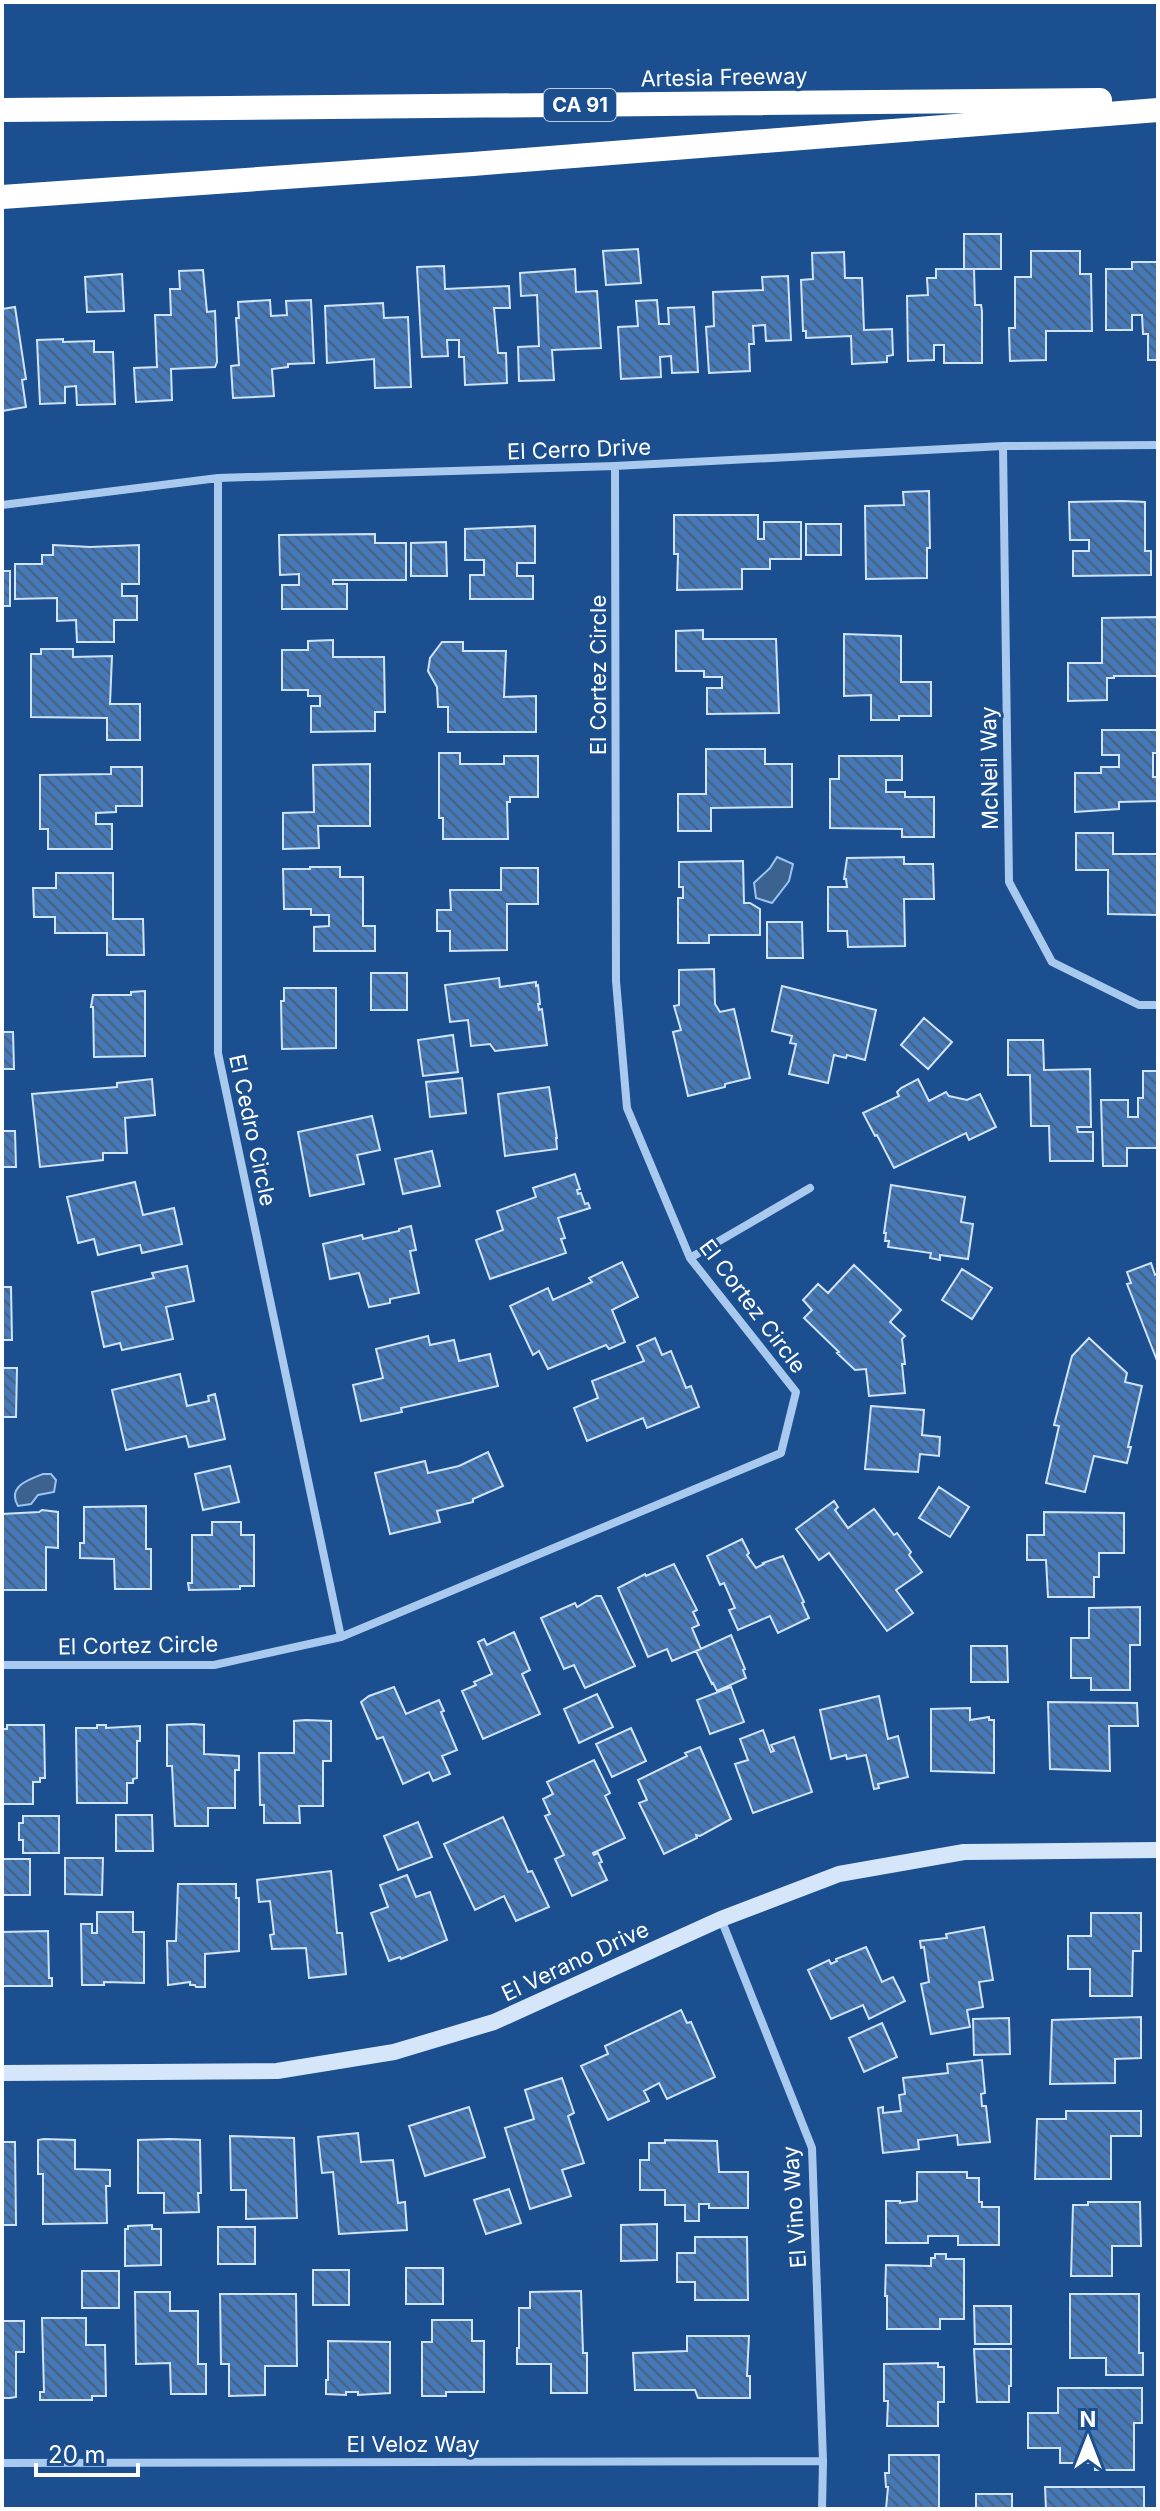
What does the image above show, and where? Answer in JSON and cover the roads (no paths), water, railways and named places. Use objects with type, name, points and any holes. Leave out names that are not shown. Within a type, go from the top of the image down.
[{"type":"highway","name":"Artesia Freeway","points":[[2,110],[1158,100]]},
{"type":"highway","points":[[2,197],[473,164],[1158,110]]},
{"type":"street","name":"El Cerro Drive","points":[[2,505],[218,478],[615,466],[1003,446],[1158,445]]},
{"type":"street","name":"McNeil Way","points":[[1003,446],[1009,882],[1052,962],[1139,1005],[1158,1005]]},
{"type":"street","name":"El Cortez Circle","points":[[2,1665],[214,1665],[341,1637],[781,1453],[796,1392],[690,1258],[627,1108],[616,981],[615,466]]},
{"type":"street","name":"El Cedro Circle","points":[[218,478],[218,1053],[341,1637]]},
{"type":"street","points":[[690,1258],[810,1188]]},
{"type":"street","name":"El Verano Drive","points":[[2,2073],[277,2071],[394,2052],[494,2022],[721,1919],[839,1874],[964,1852],[1158,1850]]},
{"type":"street","name":"El Vino Way","points":[[721,1919],[812,2148],[822,2509]]},
{"type":"street","name":"El Veloz Way","points":[[2,2463],[823,2461]]},
{"type":"water","points":[[777,857],[793,864],[789,881],[772,903],[756,898],[754,883]]},
{"type":"water","points":[[43,1474],[51,1474],[56,1480],[54,1492],[38,1495],[31,1504],[18,1506],[15,1494],[20,1485]]}]
